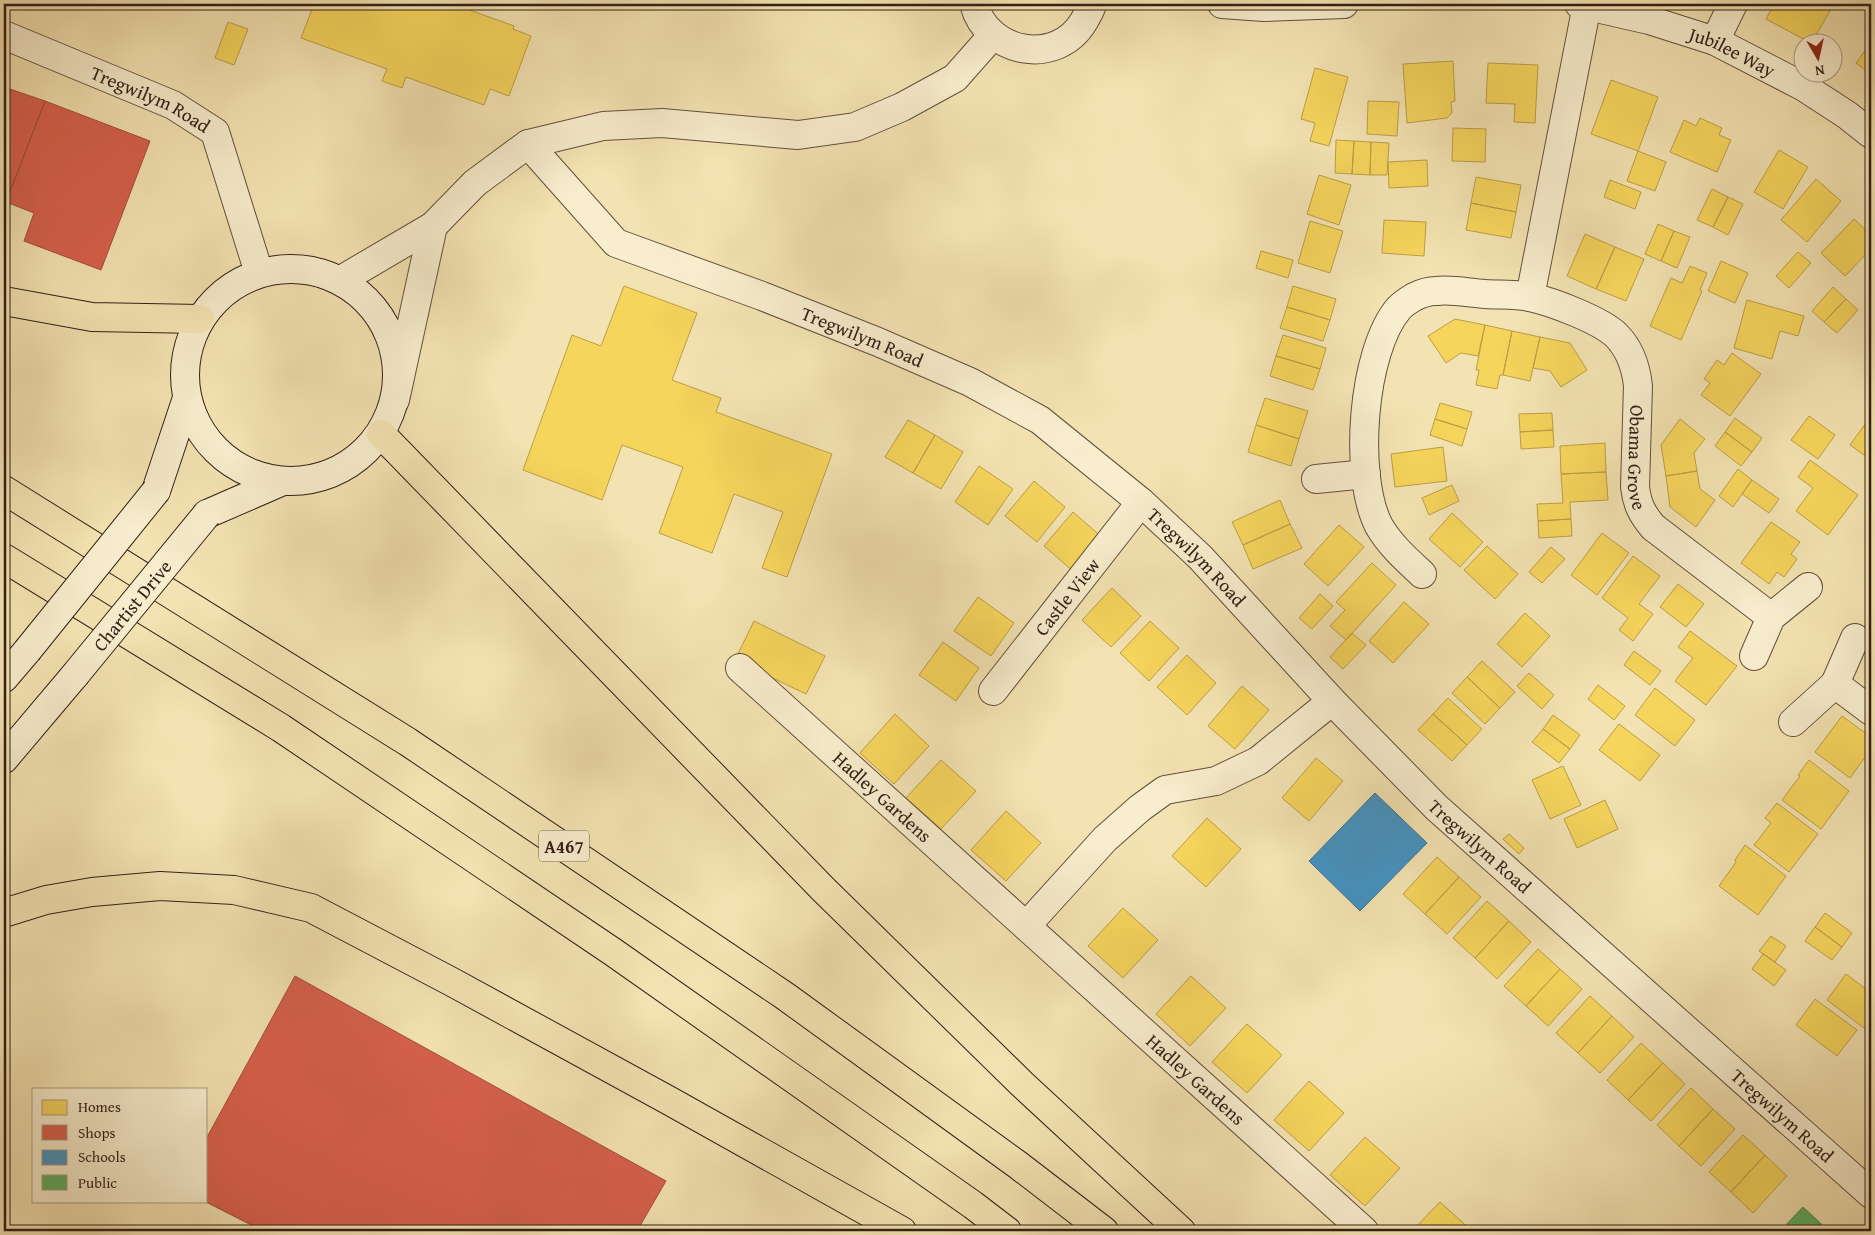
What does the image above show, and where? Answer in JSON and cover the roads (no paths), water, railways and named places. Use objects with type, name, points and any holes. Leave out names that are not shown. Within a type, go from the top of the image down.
[{"type":"main road","points":[[4,301],[92,317],[200,319]]},
{"type":"main road","points":[[380,434],[823,889],[1022,1084],[1181,1231]]},
{"type":"main road","name":"A467","points":[[4,490],[425,753],[785,996],[1018,1165],[1104,1231]]},
{"type":"main road","points":[[4,558],[289,733],[613,952],[973,1205],[1007,1231]]},
{"type":"main road","points":[[4,913],[46,900],[92,892],[160,886],[234,890],[311,908],[478,996],[902,1231]]},
{"type":"street","points":[[974,4],[977,16],[992,36],[1013,47],[1037,50],[1060,44],[1079,30],[1092,4]]},
{"type":"street","points":[[1222,4],[1264,7],[1344,4]]},
{"type":"street","points":[[1530,297],[1583,4]]},
{"type":"street","name":"Jubilee Way","points":[[1583,4],[1649,20],[1715,41],[1804,87],[1847,115],[1871,134]]},
{"type":"street","points":[[1715,41],[1733,4]]},
{"type":"street","name":"Tregwilym Road","points":[[4,35],[173,105],[215,132],[259,273]]},
{"type":"street","points":[[341,280],[433,226],[475,183],[528,144],[603,126],[662,123],[798,135],[855,127],[902,107],[955,78],[992,36]]},
{"type":"street","name":"Tregwilym Road","points":[[528,144],[616,243],[780,303],[878,342],[970,382],[1040,420],[1141,502],[1200,557],[1332,701],[1438,808],[1871,1194]]},
{"type":"street","points":[[395,400],[433,226]]},
{"type":"street","name":"Chartist Drive","points":[[282,268],[319,272],[341,280],[352,287],[384,321],[398,365],[395,400],[380,434],[350,464],[316,479],[283,481],[247,472],[215,450],[194,419],[187,398],[185,361],[194,330],[200,319],[231,287],[259,273],[282,268]]},
{"type":"street","name":"Obama Grove","points":[[1422,574],[1392,546],[1379,525],[1371,504],[1366,474],[1363,445],[1368,389],[1377,354],[1389,322],[1400,307],[1417,295],[1436,291],[1530,297],[1579,314],[1598,323],[1615,335],[1628,351],[1636,369],[1638,386],[1635,487],[1636,502],[1643,516],[1653,527],[1771,617]]},
{"type":"street","name":"Chartist Drive","points":[[4,678],[156,491],[187,398]]},
{"type":"street","points":[[1316,479],[1366,474]]},
{"type":"street","name":"Chartist Drive","points":[[4,759],[207,514],[283,481]]},
{"type":"street","name":"Castle View","points":[[994,691],[1141,502]]},
{"type":"street","points":[[1754,656],[1771,617],[1808,587]]},
{"type":"street","points":[[1793,722],[1835,684],[1855,638]]},
{"type":"street","name":"Hadley Gardens","points":[[740,668],[1364,1231]]},
{"type":"street","points":[[1835,684],[1871,711]]},
{"type":"street","points":[[1026,926],[1105,839],[1140,808],[1165,790],[1216,781],[1258,761],[1332,701]]}]
